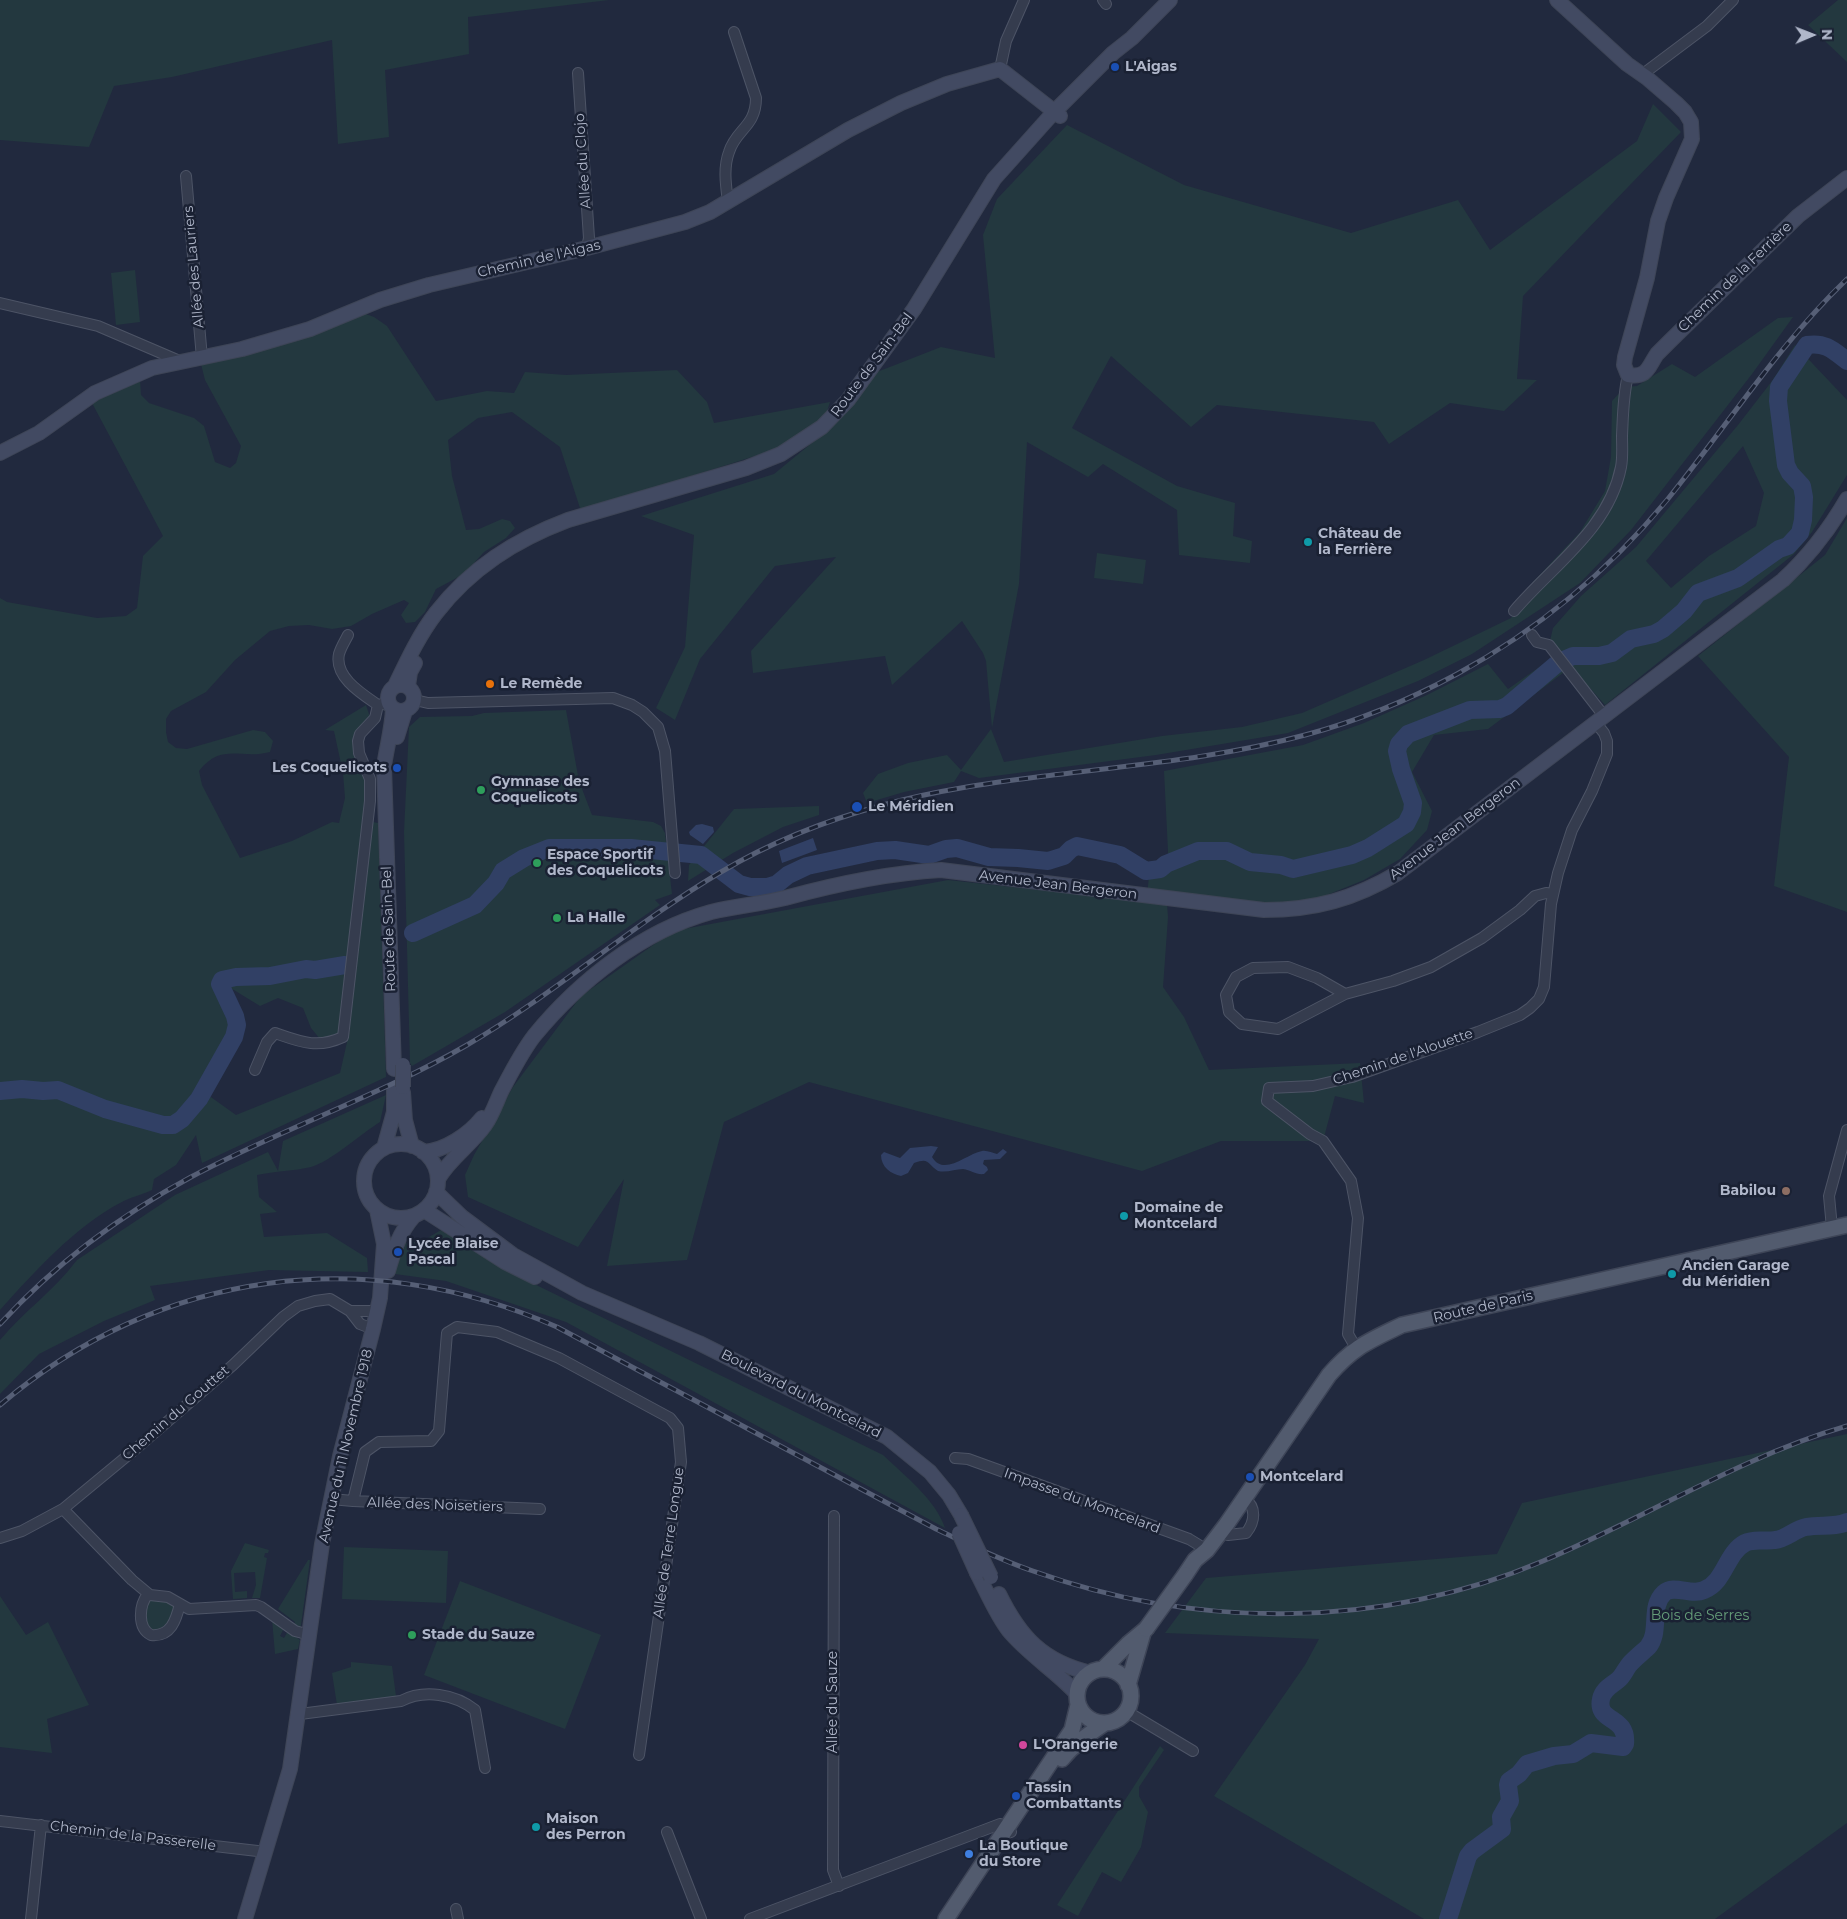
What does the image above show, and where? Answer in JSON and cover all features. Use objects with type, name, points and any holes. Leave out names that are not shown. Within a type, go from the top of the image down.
[{"type":"main road","name":"Route de Sain-Bel","points":[[384,1148],[398,1089],[397,965],[390,768],[394,745],[388,694],[401,686],[415,646],[436,613],[464,581],[497,555],[544,529],[568,520],[746,468],[781,454],[822,427],[848,400],[914,309],[994,179],[1113,53],[1132,38],[1170,0]]},
{"type":"main road","points":[[1557,0],[1627,64],[1643,74],[1685,112],[1691,122],[1693,132],[1690,146],[1666,198],[1658,221],[1647,278],[1625,356],[1624,366],[1628,375]]},
{"type":"main road","points":[[1000,69],[1057,114]]},
{"type":"main road","name":"Chemin de l'Aigas","points":[[0,453],[39,433],[95,393],[152,368],[242,350],[310,330],[380,300],[429,285],[587,248],[685,222],[710,212],[848,130],[901,103],[947,84],[1000,69]]},
{"type":"main road","name":"Chemin de la Ferrière","points":[[1628,375],[1640,376],[1644,374],[1651,366],[1657,354],[1668,342],[1798,216],[1847,178]]},
{"type":"main road","name":"Avenue Jean Bergeron","points":[[418,1149],[438,1150],[476,1126],[500,1093],[516,1063],[534,1037],[553,1015],[584,986],[643,941],[673,926],[699,917],[708,918],[849,891],[963,874],[1264,910],[1292,910],[1317,906],[1348,898],[1375,887],[1398,873],[1783,580],[1804,561],[1827,532],[1847,499]]},
{"type":"main road","points":[[391,707],[412,707],[415,700],[414,694],[401,686]]},
{"type":"main road","name":"Route de Sain-Bel","points":[[398,1089],[405,1120],[418,1149]]},
{"type":"main road","name":"Avenue Jean Bergeron","points":[[437,1185],[445,1167],[478,1135],[492,1115],[500,1093]]},
{"type":"main road","points":[[398,1144],[418,1149],[433,1163],[437,1185],[432,1202],[419,1213],[394,1218],[377,1210],[365,1192],[364,1177],[372,1157],[384,1148],[398,1144]]},
{"type":"main road","name":"Boulevard du Montcelard","points":[[437,1185],[462,1217],[513,1255],[582,1293],[699,1343],[887,1437],[930,1472],[949,1495],[957,1517],[1008,1629],[1025,1648],[1064,1679],[1078,1699]]},
{"type":"main road","name":"Avenue du 11 Novembre 1918","points":[[377,1210],[384,1244],[378,1304]]},
{"type":"main road","name":"Boulevard du Montcelard","points":[[419,1213],[505,1262],[581,1301],[696,1350],[883,1444],[924,1479],[957,1517]]},
{"type":"main road","name":"Avenue du 11 Novembre 1918","points":[[245,1919],[290,1769],[300,1714],[322,1544],[378,1304],[397,1240],[406,1226],[419,1213]]},
{"type":"main road","name":"Route de Paris","points":[[1097,1671],[1145,1631],[1196,1560],[1220,1533],[1329,1375],[1356,1348],[1402,1325],[1842,1225]]},
{"type":"main road","name":"Boulevard du Montcelard","points":[[984,1575],[1018,1626],[1031,1642],[1046,1655],[1071,1668],[1097,1671]]},
{"type":"main road","name":"Route de Paris","points":[[1128,1685],[1145,1631]]},
{"type":"main road","points":[[946,1919],[1009,1831],[1070,1749],[1105,1723],[1120,1717],[1126,1711],[1130,1702],[1130,1694],[1128,1685],[1118,1673],[1097,1671],[1084,1678],[1072,1730],[1009,1831],[953,1919]]},
{"type":"main road","points":[[1078,1699],[1089,1718],[1105,1723]]},
{"type":"street","points":[[1000,69],[1006,41],[1024,0]]},
{"type":"street","points":[[1643,74],[1707,26],[1733,0]]},
{"type":"street","points":[[728,202],[725,168],[729,150],[738,135],[748,125],[756,106],[756,98],[734,32]]},
{"type":"street","name":"Allée du Clojo","points":[[578,73],[589,238],[587,248]]},
{"type":"street","name":"Allée des Lauriers","points":[[186,176],[202,358]]},
{"type":"street","points":[[0,303],[98,326],[183,362]]},
{"type":"street","points":[[1514,611],[1530,592],[1551,573],[1594,527],[1617,486],[1622,464],[1623,406],[1628,375]]},
{"type":"street","points":[[255,1070],[267,1042],[275,1033],[301,1042],[320,1044],[343,1037],[370,801],[370,779],[359,753],[358,741],[360,734],[375,718],[391,707],[358,691],[346,680],[339,666],[339,654],[348,635]]},
{"type":"street","name":"Chemin de l'Alouette","points":[[1356,1348],[1348,1334],[1358,1218],[1351,1181],[1323,1141],[1310,1134],[1268,1101],[1269,1088],[1313,1086],[1352,1077],[1520,1015],[1539,999],[1544,987],[1552,894],[1572,830],[1592,791],[1607,754],[1607,741],[1600,719],[1572,672],[1549,645],[1538,642],[1532,635]]},
{"type":"street","points":[[415,700],[428,703],[613,698],[632,705],[643,712],[658,727],[665,752],[675,873]]},
{"type":"street","points":[[1345,994],[1317,978],[1288,968],[1253,968],[1236,977],[1226,995],[1229,1012],[1242,1024],[1278,1029],[1345,994],[1393,981],[1431,967],[1482,938],[1520,910],[1535,896],[1546,893],[1552,894]]},
{"type":"street","points":[[1842,1225],[1829,1196],[1847,1130]]},
{"type":"street","name":"Chemin du Gouttet","points":[[0,1538],[22,1531],[63,1509],[138,1448],[283,1317],[298,1306],[315,1301],[330,1300],[350,1311],[360,1324],[373,1328]]},
{"type":"street","name":"Chemin du Gouttet","points":[[350,1311],[378,1304]]},
{"type":"street","name":"Allée de Terre Longue","points":[[353,1501],[365,1452],[379,1442],[430,1442],[439,1431],[447,1333],[457,1327],[497,1332],[559,1358],[670,1418],[678,1428],[681,1462],[639,1755]]},
{"type":"street","name":"Impasse du Montcelard","points":[[955,1458],[977,1462],[1189,1539],[1204,1551]]},
{"type":"street","points":[[1220,1533],[1228,1535],[1246,1533],[1252,1526],[1255,1516],[1248,1501],[1244,1498]]},
{"type":"street","name":"Allée des Noisetiers","points":[[331,1499],[540,1509]]},
{"type":"street","points":[[63,1509],[148,1594],[168,1597],[189,1609],[256,1605],[266,1610],[295,1632],[310,1635]]},
{"type":"street","name":"Allée du Sauze","points":[[834,1516],[833,1870],[839,1886]]},
{"type":"street","points":[[148,1594],[142,1605],[141,1623],[143,1630],[151,1635],[161,1634],[173,1626],[180,1604]]},
{"type":"street","points":[[300,1714],[401,1701],[408,1697],[438,1694],[466,1703],[475,1710],[485,1768]]},
{"type":"street","points":[[1126,1711],[1194,1751]]},
{"type":"street","name":"Chemin de la Passerelle","points":[[0,1821],[266,1852]]},
{"type":"street","points":[[750,1919],[1000,1824],[1009,1831]]},
{"type":"street","points":[[31,1919],[41,1826]]},
{"type":"street","points":[[667,1832],[701,1919]]},
{"type":"green space","points":[[0,0],[609,0],[468,17],[469,54],[385,70],[389,137],[338,144],[332,40],[172,77],[114,86],[89,147],[0,140]]},
{"type":"green space","points":[[1838,0],[1847,0],[1847,62],[1808,25]]},
{"type":"green space","points":[[1653,104],[1681,132],[1523,296],[1517,379],[1537,380],[1504,411],[1450,403],[1389,444],[1374,422],[1217,405],[1191,427],[1111,356],[1072,428],[1177,486],[1235,503],[1233,536],[1252,541],[1250,563],[1179,555],[1177,510],[1103,464],[1088,477],[1027,442],[1019,584],[992,728],[986,661],[983,653],[962,621],[892,685],[885,656],[753,673],[751,651],[836,557],[775,566],[700,659],[675,720],[656,708],[685,647],[694,535],[641,516],[774,474],[835,424],[877,372],[941,347],[995,358],[983,235],[997,199],[1067,125],[1184,185],[1351,233],[1458,200],[1490,250],[1637,141]]},
{"type":"green space","points":[[135,270],[140,322],[116,325],[111,273]]},
{"type":"green space","points":[[363,313],[374,317],[387,326],[436,401],[487,391],[514,393],[525,372],[566,375],[677,370],[707,402],[714,423],[830,402],[822,427],[774,450],[581,511],[560,447],[512,412],[478,418],[448,440],[452,476],[466,530],[479,529],[502,519],[510,521],[515,528],[506,538],[484,552],[464,574],[436,589],[425,612],[415,622],[406,623],[401,615],[409,603],[404,600],[372,614],[351,626],[332,629],[309,625],[289,626],[270,631],[235,660],[206,692],[171,711],[166,719],[166,732],[168,742],[176,748],[187,749],[253,730],[265,732],[273,741],[270,752],[260,754],[224,754],[207,762],[199,771],[202,785],[240,858],[292,841],[332,822],[339,823],[345,798],[343,773],[334,731],[325,730],[366,705],[372,723],[360,734],[370,779],[368,821],[378,823],[386,1077],[202,1163],[196,1135],[176,1165],[154,1179],[152,1190],[124,1201],[87,1224],[56,1251],[0,1310],[0,598],[7,602],[97,618],[126,616],[137,608],[143,556],[163,536],[92,403],[106,394],[140,379],[141,395],[149,403],[194,418],[204,426],[215,462],[230,468],[236,463],[241,446],[205,380],[201,364],[306,337]],"holes":[[[228,976],[229,987],[260,1006],[278,998],[303,1008],[311,1028],[320,1039],[350,1029],[340,1073],[236,1115],[201,1090],[230,1037],[233,1023],[232,1018],[218,982]]]},
{"type":"green space","points":[[1793,317],[1752,374],[1631,530],[1580,583],[1472,654],[1418,681],[1288,733],[1156,755],[979,778],[961,771],[954,782],[904,792],[867,803],[863,793],[878,774],[908,763],[947,755],[961,770],[991,729],[1004,762],[1162,736],[1242,727],[1302,713],[1424,660],[1511,618],[1533,582],[1580,532],[1605,491],[1611,457],[1612,401],[1625,387],[1637,386],[1672,364],[1695,377],[1778,318]]},
{"type":"green space","points":[[1795,345],[1847,400],[1847,475],[1812,532],[1794,554],[1605,705],[1571,667],[1488,729],[1434,735],[1412,772],[1432,811],[1427,830],[1400,859],[1364,880],[1322,897],[1264,910],[1147,896],[1149,876],[1167,871],[1168,851],[1164,771],[1303,745],[1364,723],[1427,695],[1488,664],[1508,689],[1555,656],[1549,645],[1553,628],[1581,596],[1636,547],[1738,425],[1772,381]],"holes":[[[1743,446],[1764,493],[1756,526],[1709,556],[1671,588],[1646,561]]]},
{"type":"green space","points":[[1847,518],[1847,912],[1774,886],[1789,757],[1698,656],[1825,555]]},
{"type":"green space","points":[[1097,553],[1146,560],[1143,584],[1094,578]]},
{"type":"green space","name":"Espace Sportif des Coquelicots","points":[[566,710],[579,781],[592,815],[653,822],[661,826],[665,833],[672,894],[655,900],[660,905],[505,1012],[412,1066],[410,1063],[404,832],[409,727],[420,717]]},
{"type":"green space","points":[[819,806],[819,815],[783,827],[733,853],[688,881],[689,865],[734,809]]},
{"type":"green space","points":[[948,880],[1167,904],[1168,917],[1163,987],[1184,1017],[1209,1070],[1360,1063],[1364,1103],[1335,1096],[1323,1141],[1221,1141],[1142,1171],[809,1082],[724,1122],[687,1260],[607,1266],[624,1179],[578,1247],[468,1197],[465,1175],[474,1155],[513,1087],[581,996],[673,931]]},
{"type":"green space","points":[[386,1095],[380,1122],[319,1164],[311,1167],[257,1175],[259,1197],[277,1212],[260,1214],[264,1237],[327,1233],[367,1258],[368,1272],[269,1270],[150,1286],[155,1300],[104,1321],[39,1354],[0,1394],[0,1340],[59,1281],[77,1260],[175,1195],[268,1152],[278,1171],[283,1141]]},
{"type":"green space","points":[[441,1230],[522,1278],[883,1455],[927,1498],[941,1518],[945,1528],[566,1322],[446,1281],[395,1274],[400,1244],[424,1240]]},
{"type":"green space","name":"Bois de Serres","points":[[1847,1434],[1847,1823],[1715,1919],[1424,1919],[1214,1796],[1305,1665],[1319,1639],[1165,1633],[1206,1578],[1497,1554],[1522,1503]]},
{"type":"green space","points":[[245,1543],[269,1550],[268,1553],[265,1553],[264,1557],[267,1558],[260,1598],[252,1598],[256,1585],[255,1572],[234,1573],[235,1592],[247,1591],[247,1598],[233,1599],[231,1571]]},
{"type":"green space","points":[[344,1547],[448,1551],[446,1603],[342,1599]]},
{"type":"green space","points":[[308,1560],[310,1560],[300,1627],[278,1609]]},
{"type":"green space","points":[[460,1581],[601,1635],[565,1729],[424,1675]]},
{"type":"green space","points":[[0,1596],[26,1635],[48,1622],[89,1705],[47,1719],[52,1753],[0,1747]]},
{"type":"green space","points":[[152,1600],[164,1600],[173,1604],[174,1608],[167,1627],[153,1632],[146,1628],[145,1616],[146,1605]]},
{"type":"green space","points":[[272,1619],[284,1628],[280,1636],[284,1638],[288,1631],[300,1640],[298,1649],[275,1654]]},
{"type":"green space","points":[[351,1662],[392,1666],[396,1696],[337,1705],[332,1673],[351,1667]]},
{"type":"green space","points":[[1160,1746],[1164,1750],[1139,1787],[1139,1796],[1148,1812],[1141,1847],[1121,1882],[1102,1872],[1078,1916],[1057,1905]]},
{"type":"water","points":[[702,824],[713,827],[714,832],[703,844],[690,835],[689,832],[696,825]]},
{"type":"water","points":[[813,838],[817,850],[782,863],[779,851]]},
{"type":"water","points":[[938,1147],[932,1157],[937,1163],[943,1165],[956,1163],[982,1151],[997,1154],[1003,1149],[1007,1152],[1000,1159],[984,1160],[983,1164],[988,1170],[984,1174],[963,1169],[945,1172],[938,1171],[928,1162],[923,1161],[914,1163],[908,1173],[901,1176],[887,1169],[881,1159],[881,1155],[884,1152],[900,1158],[910,1148]]},
{"type":"waterway","points":[[413,933],[475,905],[496,883],[503,871],[524,858],[549,848],[631,848],[701,855],[739,884],[750,887],[767,887],[777,884],[788,875],[807,866],[877,851],[895,850],[929,855],[946,849],[957,848],[989,857],[1048,861],[1064,856],[1077,846],[1120,855],[1146,871],[1160,869],[1166,864],[1198,851],[1227,851],[1250,862],[1281,865],[1293,869],[1352,855],[1368,848],[1406,824],[1412,812],[1413,803],[1397,751],[1399,744],[1408,734],[1470,710],[1500,709],[1507,706],[1559,662],[1573,656],[1599,656],[1612,653],[1631,639],[1654,634],[1663,629],[1684,611],[1698,593],[1738,578],[1779,549],[1788,546],[1800,533],[1803,520],[1804,497],[1802,486],[1790,473],[1786,465],[1778,401],[1779,387],[1807,345],[1824,346],[1833,350],[1847,361]]},
{"type":"waterway","points":[[0,1091],[22,1089],[58,1090],[105,1109],[163,1125],[173,1125],[182,1119],[199,1099],[234,1037],[237,1025],[235,1016],[220,984],[222,980],[236,977],[270,976],[306,969],[315,970],[345,965]]},
{"type":"waterway","points":[[1448,1919],[1468,1856],[1502,1829],[1501,1817],[1510,1801],[1509,1781],[1519,1774],[1527,1764],[1554,1756],[1573,1754],[1591,1743],[1623,1747],[1625,1744],[1625,1735],[1622,1728],[1603,1712],[1601,1699],[1605,1690],[1620,1678],[1629,1665],[1652,1641],[1657,1605],[1664,1593],[1673,1590],[1694,1592],[1711,1586],[1717,1581],[1734,1553],[1745,1543],[1756,1540],[1779,1539],[1806,1527],[1837,1525],[1847,1522]]},
{"type":"railway","points":[[0,1324],[66,1261],[113,1225],[164,1192],[260,1143],[365,1097],[467,1045],[532,1003],[688,892],[740,861],[779,842],[841,818],[923,795],[1004,781],[1208,755],[1273,743],[1344,723],[1383,709],[1457,674],[1487,657],[1544,618],[1571,597],[1621,551],[1667,500],[1798,331],[1847,279]]},
{"type":"railway","points":[[0,1405],[62,1359],[128,1324],[196,1298],[267,1284],[339,1279],[412,1285],[485,1301],[557,1327],[936,1529],[1021,1567],[1095,1590],[1159,1604],[1224,1612],[1290,1614],[1355,1610],[1419,1600],[1482,1583],[1543,1561],[1581,1544],[1769,1454],[1847,1426]]},
{"type":"place","name":"L'Aigas","points":[[1115,67]]},
{"type":"place","name":"Château de la Ferrière","points":[[1308,542]]},
{"type":"place","name":"Le Remède","points":[[490,684]]},
{"type":"place","name":"Les Coquelicots","points":[[397,768]]},
{"type":"place","name":"Gymnase des Coquelicots","points":[[481,790]]},
{"type":"place","name":"Le Méridien","points":[[857,807]]},
{"type":"place","name":"Espace Sportif des Coquelicots","points":[[537,863]]},
{"type":"place","name":"La Halle","points":[[557,918]]},
{"type":"place","name":"Babilou","points":[[1786,1191]]},
{"type":"place","name":"Domaine de Montcelard","points":[[1124,1216]]},
{"type":"place","name":"Lycée Blaise Pascal","points":[[398,1252]]},
{"type":"place","name":"Ancien Garage du Méridien","points":[[1672,1274]]},
{"type":"place","name":"Montcelard","points":[[1250,1477]]},
{"type":"place","name":"Stade du Sauze","points":[[412,1635]]},
{"type":"place","name":"L'Orangerie","points":[[1023,1745]]},
{"type":"place","name":"Tassin Combattants","points":[[1016,1796]]},
{"type":"place","name":"Maison des Perron","points":[[536,1827]]},
{"type":"place","name":"La Boutique du Store","points":[[969,1854]]}]
